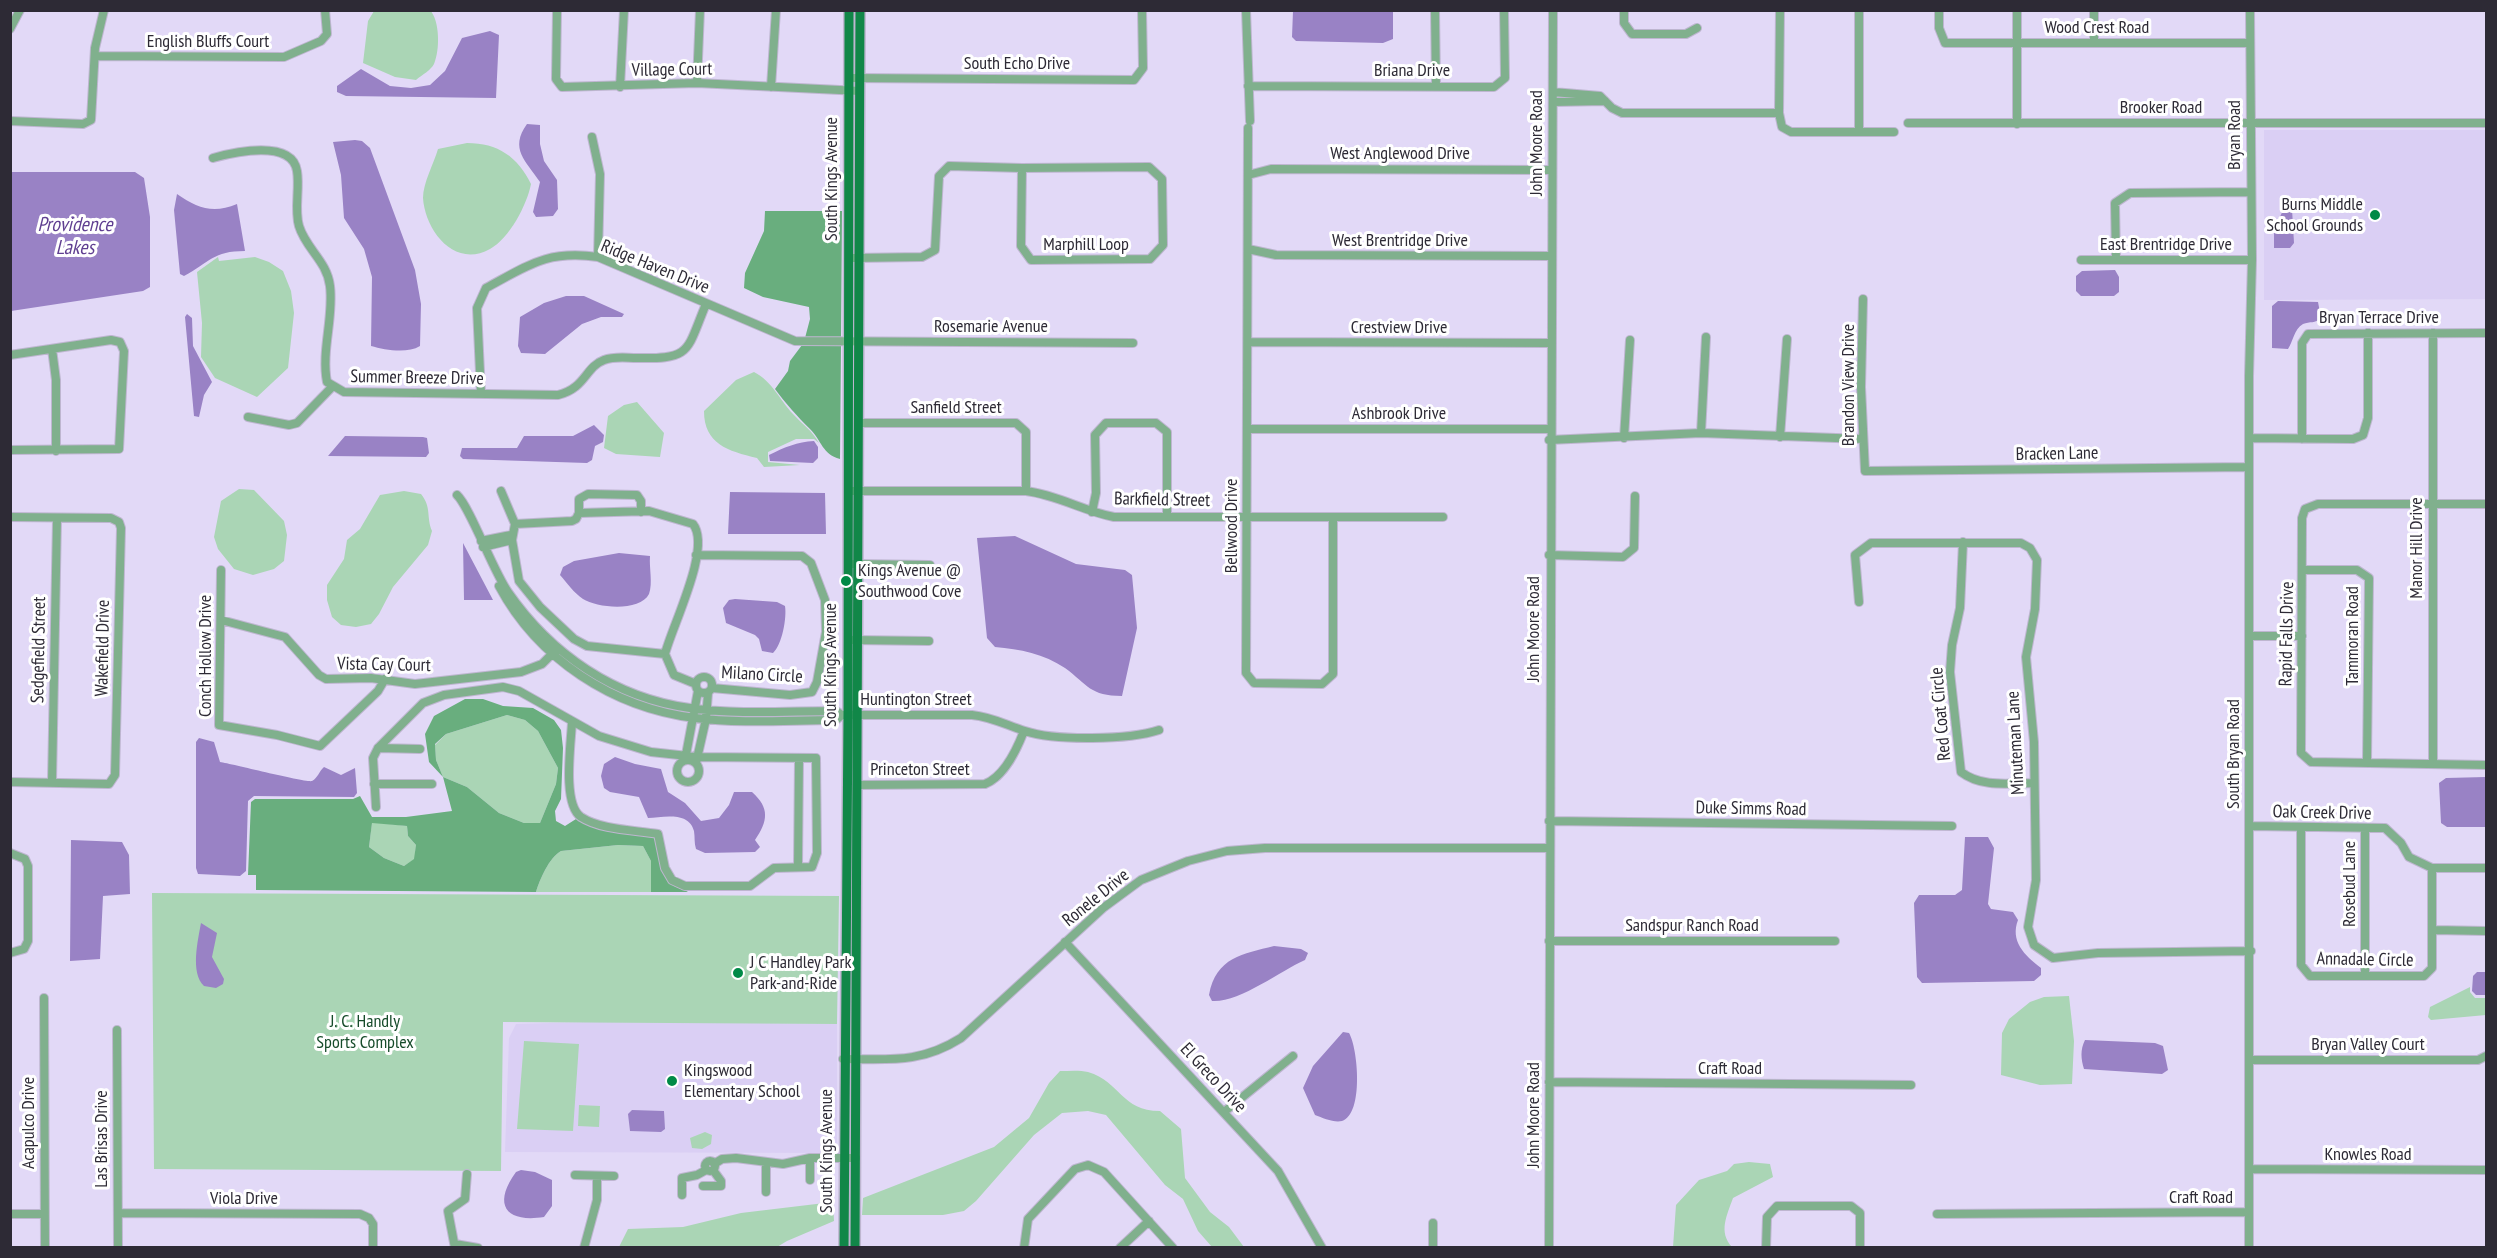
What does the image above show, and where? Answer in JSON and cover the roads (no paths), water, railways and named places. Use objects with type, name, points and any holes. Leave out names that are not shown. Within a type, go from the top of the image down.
[{"type":"main road","name":"South Kings Avenue","points":[[844,1248],[849,10]]},
{"type":"main road","name":"South Kings Avenue","points":[[855,1248],[860,564],[860,10]]},
{"type":"main road","points":[[849,169],[860,169]]},
{"type":"street","points":[[10,29],[20,10]]},
{"type":"street","points":[[10,121],[83,124],[91,120],[95,56],[104,10]]},
{"type":"street","name":"English Bluffs Court","points":[[95,56],[284,57],[321,41],[327,34],[325,10]]},
{"type":"street","name":"Village Court","points":[[557,10],[556,79],[561,87],[697,83],[860,91]]},
{"type":"street","points":[[620,87],[624,10]]},
{"type":"street","points":[[697,83],[700,10]]},
{"type":"street","points":[[771,87],[776,10]]},
{"type":"street","name":"South Echo Drive","points":[[849,78],[1134,80],[1143,68],[1142,10]]},
{"type":"street","name":"Bellwood Drive","points":[[1246,10],[1249,124],[1246,673],[1254,683],[1322,684],[1333,674],[1333,517]]},
{"type":"street","points":[[1435,10],[1436,86]]},
{"type":"street","name":"Briana Drive","points":[[1248,86],[1494,87],[1505,78],[1504,10]]},
{"type":"street","name":"John Moore Road","points":[[1549,1248],[1549,429],[1553,10]]},
{"type":"street","points":[[1624,10],[1624,23],[1632,34],[1686,34],[1697,28]]},
{"type":"street","points":[[1780,10],[1779,112],[1782,127],[1791,132],[1894,132]]},
{"type":"street","points":[[1859,10],[1859,132]]},
{"type":"street","name":"Wood Crest Road","points":[[1939,10],[1939,28],[1945,44],[2249,43]]},
{"type":"street","points":[[2017,10],[2017,124]]},
{"type":"street","points":[[2094,10],[2094,43]]},
{"type":"street","name":"Bryan Road","points":[[2250,10],[2252,260]]},
{"type":"street","points":[[1553,92],[1586,93],[1600,96],[1622,113],[1779,112]]},
{"type":"street","points":[[1553,102],[1605,101]]},
{"type":"street","name":"Brooker Road","points":[[1908,123],[2487,123]]},
{"type":"street","points":[[592,137],[600,174],[598,257]]},
{"type":"street","name":"Summer Breeze Drive","points":[[213,158],[237,152],[277,152],[286,154],[294,160],[297,171],[299,226],[323,262],[330,285],[326,374],[332,387],[344,392],[558,395],[578,386],[593,368],[605,360],[675,357],[688,346],[706,304]]},
{"type":"street","name":"Marphill Loop","points":[[849,258],[922,257],[935,250],[939,176],[950,166],[1149,167],[1162,179],[1163,245],[1150,260],[1031,260],[1021,246],[1022,168]]},
{"type":"street","name":"West Anglewood Drive","points":[[1248,175],[1271,169],[1552,170]]},
{"type":"street","points":[[2116,260],[2115,203],[2130,193],[2250,192]]},
{"type":"street","name":"West Brentridge Drive","points":[[1248,249],[1276,255],[1551,256]]},
{"type":"street","name":"Ridge Haven Drive","points":[[481,394],[477,308],[486,288],[542,258],[564,255],[598,257],[795,342],[849,342]]},
{"type":"street","name":"East Brentridge Drive","points":[[2081,260],[2252,260]]},
{"type":"street","name":"South Bryan Road","points":[[2249,1248],[2251,951],[2249,467],[2252,260]]},
{"type":"street","name":"Brandon View Drive","points":[[1863,299],[1861,378],[1865,471]]},
{"type":"street","name":"Bryan Terrace Drive","points":[[2302,439],[2303,339],[2312,332],[2487,333]]},
{"type":"street","points":[[2250,438],[2356,439],[2366,432],[2368,333]]},
{"type":"street","name":"Manor Hill Drive","points":[[2433,333],[2433,764]]},
{"type":"street","points":[[1701,433],[1706,338]]},
{"type":"street","points":[[1780,437],[1787,339]]},
{"type":"street","points":[[10,355],[111,340],[120,342],[124,351],[119,449],[10,450]]},
{"type":"street","points":[[1624,438],[1630,340]]},
{"type":"street","name":"Rosemarie Avenue","points":[[849,342],[1133,343]]},
{"type":"street","name":"Crestview Drive","points":[[1248,342],[1550,344]]},
{"type":"street","points":[[52,350],[56,380],[56,451]]},
{"type":"street","points":[[248,417],[289,425],[297,423],[332,387]]},
{"type":"street","name":"Sanfield Street","points":[[860,423],[1016,423],[1026,432],[1026,491]]},
{"type":"street","points":[[1092,512],[1096,493],[1095,435],[1106,423],[1156,423],[1167,432],[1167,516]]},
{"type":"street","name":"Ashbrook Drive","points":[[1248,429],[1549,429]]},
{"type":"street","points":[[1549,440],[1701,433],[1863,439]]},
{"type":"street","name":"Bracken Lane","points":[[1865,471],[2249,467]]},
{"type":"street","points":[[501,491],[515,524],[512,538],[517,574],[522,585],[574,639],[592,647],[628,648],[665,654],[689,593],[698,533],[693,524],[649,511],[579,513]]},
{"type":"street","name":"Barkfield Street","points":[[848,491],[1026,491],[1052,494],[1092,512],[1114,517],[1443,517]]},
{"type":"street","points":[[515,524],[572,521],[579,513],[579,499],[588,494],[637,495],[641,501],[641,512]]},
{"type":"street","points":[[457,495],[498,576],[516,603],[555,651],[587,671],[627,690],[663,703],[696,709],[836,711],[845,715],[836,720],[695,718],[619,697],[580,676],[527,628],[502,592],[456,498],[457,495]]},
{"type":"street","points":[[1549,555],[1623,556],[1634,548],[1635,496]]},
{"type":"street","name":"Rapid Falls Drive","points":[[2487,504],[2318,504],[2308,506],[2302,518],[2301,753],[2311,762],[2487,765]]},
{"type":"street","name":"Wakefield Drive","points":[[10,518],[111,518],[119,522],[121,528],[116,775],[109,784],[10,782]]},
{"type":"street","name":"Sedgefield Street","points":[[52,782],[57,519]]},
{"type":"street","points":[[482,544],[512,538]]},
{"type":"street","name":"Red Coat Circle","points":[[1963,542],[1960,608],[1952,645],[1950,672],[1961,772],[1972,781],[2034,783]]},
{"type":"street","name":"Minuteman Lane","points":[[1859,602],[1855,555],[1871,543],[2021,543],[2030,548],[2037,560],[2035,609],[2026,657],[2034,742],[2036,880],[2028,927],[2034,945],[2053,958],[2098,953],[2251,951]]},
{"type":"street","name":"Milano Circle","points":[[665,654],[674,675],[697,688],[790,695],[812,692],[816,682],[826,632],[825,600],[811,563],[802,556],[696,555]]},
{"type":"street","points":[[848,564],[930,565]]},
{"type":"street","name":"Conch Hollow Drive","points":[[221,570],[219,726],[277,735],[320,746],[378,692],[385,679]]},
{"type":"street","name":"Tammoran Road","points":[[2302,570],[2357,570],[2369,578],[2367,762]]},
{"type":"street","name":"Vista Cay Court","points":[[221,620],[285,637],[319,675],[326,679],[385,679],[415,684],[521,672],[542,664],[555,651]]},
{"type":"street","points":[[2249,636],[2302,636]]},
{"type":"street","points":[[848,640],[929,641]]},
{"type":"street","name":"Milano Circle","points":[[697,688],[700,678],[706,677],[712,682],[710,690]]},
{"type":"street","points":[[376,807],[373,758],[378,748],[423,704],[444,694],[503,687],[519,691],[572,722],[621,744],[696,760],[816,758],[817,853],[812,867],[774,868],[750,886],[685,885],[672,880],[665,868],[658,834],[592,822],[578,816],[569,797],[572,722]]},
{"type":"street","points":[[697,688],[695,718],[685,758],[677,770],[683,781],[690,782],[698,775],[696,760],[710,690]]},
{"type":"street","name":"Huntington Street","points":[[845,715],[972,715],[1003,721],[1024,731],[1064,736],[1142,736],[1159,730]]},
{"type":"street","name":"Princeton Street","points":[[858,785],[985,784],[998,775],[1017,750],[1024,731]]},
{"type":"street","points":[[378,748],[420,749]]},
{"type":"street","points":[[798,867],[799,758]]},
{"type":"street","points":[[374,784],[432,784]]},
{"type":"street","name":"Duke Simms Road","points":[[1549,821],[1952,826]]},
{"type":"street","name":"Oak Creek Drive","points":[[2249,826],[2385,828],[2401,843],[2409,857],[2432,868]]},
{"type":"street","name":"Annadale Circle","points":[[2301,827],[2301,965],[2310,976],[2424,976],[2432,968],[2434,930],[2432,868]]},
{"type":"street","name":"Rosebud Lane","points":[[2365,828],[2365,976]]},
{"type":"street","name":"Ronele Drive","points":[[843,1059],[911,1059],[944,1049],[961,1038],[1102,908],[1141,880],[1188,861],[1227,851],[1265,848],[1549,848]]},
{"type":"street","points":[[10,853],[25,859],[28,877],[28,941],[24,949],[10,953]]},
{"type":"street","points":[[2432,868],[2487,868]]},
{"type":"street","points":[[2434,930],[2487,931]]},
{"type":"street","name":"Sandspur Ranch Road","points":[[1549,941],[1835,941]]},
{"type":"street","name":"El Greco Drive","points":[[1065,942],[1278,1171],[1322,1248]]},
{"type":"street","name":"Acapulco Drive","points":[[44,998],[45,1248]]},
{"type":"street","name":"Las Brisas Drive","points":[[117,1030],[118,1248]]},
{"type":"street","points":[[1224,1112],[1293,1056]]},
{"type":"street","name":"Bryan Valley Court","points":[[2249,1060],[2478,1060],[2487,1056]]},
{"type":"street","name":"Craft Road","points":[[1549,1082],[1911,1085]]},
{"type":"street","points":[[682,1195],[682,1178],[697,1175],[722,1159],[736,1158],[783,1164],[810,1158],[856,1158]]},
{"type":"street","points":[[810,1158],[810,1180]]},
{"type":"street","points":[[766,1163],[766,1192]]},
{"type":"street","points":[[1024,1248],[1028,1219],[1075,1168],[1088,1165],[1104,1172],[1173,1248]]},
{"type":"street","points":[[704,1186],[721,1186],[721,1181],[711,1168]]},
{"type":"street","name":"Knowles Road","points":[[2249,1169],[2487,1170]]},
{"type":"street","points":[[467,1174],[465,1199],[448,1211],[455,1246],[478,1248]]},
{"type":"street","points":[[575,1175],[614,1176]]},
{"type":"street","points":[[584,1248],[597,1200],[597,1176]]},
{"type":"street","points":[[1766,1248],[1767,1216],[1777,1206],[1851,1206],[1860,1213],[1860,1248]]},
{"type":"street","name":"Craft Road","points":[[1937,1214],[2249,1212]]},
{"type":"street","name":"Viola Drive","points":[[118,1213],[360,1214],[369,1218],[373,1224],[373,1248]]},
{"type":"street","points":[[10,1214],[44,1214]]},
{"type":"street","points":[[1120,1248],[1149,1221]]},
{"type":"street","points":[[1433,1223],[1433,1248]]},
{"type":"water","points":[[1293,11],[1393,11],[1393,39],[1383,43],[1296,41],[1292,37]]},
{"type":"water","points":[[490,31],[499,35],[496,98],[346,96],[337,92],[337,86],[361,69],[390,86],[411,88],[430,85],[445,71],[462,38]]},
{"type":"water","points":[[527,124],[540,125],[540,144],[544,161],[557,180],[558,209],[553,216],[536,217],[533,212],[540,182],[525,161],[519,141]]},
{"type":"water","points":[[362,141],[370,148],[415,270],[421,304],[420,346],[409,350],[371,346],[372,277],[364,249],[344,218],[341,175],[333,142]]},
{"type":"water","name":"Providence Lakes","points":[[11,172],[135,172],[144,178],[150,217],[150,287],[143,291],[11,311]]},
{"type":"water","points":[[177,194],[191,203],[206,208],[220,209],[237,204],[245,251],[218,255],[184,276],[180,274],[174,210]]},
{"type":"water","points":[[2284,208],[2292,209],[2294,243],[2290,248],[2274,248],[2274,230]]},
{"type":"water","points":[[2115,270],[2119,277],[2119,292],[2114,296],[2081,296],[2076,291],[2076,276],[2082,271]]},
{"type":"water","points":[[566,296],[584,296],[624,314],[622,317],[601,317],[582,324],[545,354],[521,353],[518,346],[520,317],[544,303]]},
{"type":"water","points":[[2278,301],[2318,302],[2321,318],[2300,326],[2288,349],[2272,348],[2272,306]]},
{"type":"water","points":[[187,314],[192,318],[193,346],[212,382],[204,395],[199,417],[194,416],[185,317]]},
{"type":"water","points":[[594,425],[604,435],[603,442],[595,446],[592,460],[587,463],[463,459],[460,456],[462,448],[517,448],[524,436],[573,436]]},
{"type":"water","points":[[345,436],[423,437],[427,438],[429,453],[426,457],[328,456]]},
{"type":"water","points":[[814,441],[818,447],[818,458],[813,463],[770,461],[769,455],[780,450]]},
{"type":"water","points":[[730,492],[825,493],[826,534],[728,534]]},
{"type":"water","points":[[1015,536],[1076,564],[1125,570],[1132,575],[1137,628],[1122,696],[1096,692],[1065,668],[1049,659],[1014,649],[995,647],[987,638],[977,538]]},
{"type":"water","points":[[463,543],[493,600],[464,600]]},
{"type":"water","points":[[619,553],[650,556],[649,594],[637,604],[618,607],[589,602],[577,594],[560,575],[563,567],[574,561]]},
{"type":"water","points":[[729,600],[777,602],[785,606],[783,631],[773,653],[762,651],[759,639],[755,635],[726,623],[723,608]]},
{"type":"water","points":[[199,738],[214,742],[220,762],[297,779],[312,781],[324,767],[341,775],[355,768],[357,793],[354,797],[254,796],[248,801],[246,871],[240,876],[198,874],[196,868],[196,742]]},
{"type":"water","points":[[615,757],[661,769],[668,792],[685,803],[701,821],[719,818],[729,805],[734,792],[752,792],[762,804],[765,815],[763,827],[755,840],[760,847],[755,852],[705,853],[696,849],[694,831],[687,820],[668,816],[648,818],[639,797],[610,792],[604,788],[601,776],[604,764]]},
{"type":"water","points":[[2486,777],[2486,827],[2447,827],[2441,823],[2439,783],[2446,778]]},
{"type":"water","points":[[1965,837],[1988,837],[1994,848],[1988,904],[1991,909],[2013,912],[2018,920],[2017,941],[2024,953],[2041,968],[2041,975],[2034,981],[1922,983],[1917,977],[1914,903],[1919,895],[1955,895],[1962,890]]},
{"type":"water","points":[[71,840],[122,842],[129,855],[130,894],[103,896],[100,959],[70,961]]},
{"type":"water","points":[[201,923],[217,933],[212,957],[224,979],[223,984],[216,988],[204,986],[197,973],[196,956]]},
{"type":"water","points":[[1274,946],[1301,949],[1308,953],[1305,960],[1247,992],[1212,1001],[1209,995],[1213,982],[1224,965],[1242,955]]},
{"type":"water","points":[[2477,972],[2486,972],[2486,995],[2476,995],[2472,991],[2473,976]]},
{"type":"water","points":[[1343,1032],[1349,1033],[1355,1052],[1356,1094],[1349,1116],[1342,1121],[1336,1121],[1315,1115],[1303,1088],[1313,1066]]},
{"type":"water","points":[[2085,1040],[2155,1043],[2163,1046],[2168,1070],[2162,1074],[2084,1069],[2082,1047]]},
{"type":"water","points":[[632,1110],[664,1111],[665,1129],[661,1132],[630,1131],[628,1114]]},
{"type":"water","points":[[521,1170],[535,1172],[552,1180],[552,1206],[544,1217],[520,1217],[507,1209],[504,1202],[505,1194],[516,1172]]},
{"type":"place","name":"Burns Middle School Grounds","points":[[2375,215]]},
{"type":"place","name":"Kings Avenue @ Southwood Cove","points":[[846,581]]},
{"type":"place","name":"J C Handley Park Park-and-Ride","points":[[738,973]]},
{"type":"place","name":"Kingswood Elementary School","points":[[672,1081]]},
{"type":"park label","name":"J. C. Handly Sports Complex","points":[[365,1032]]}]
